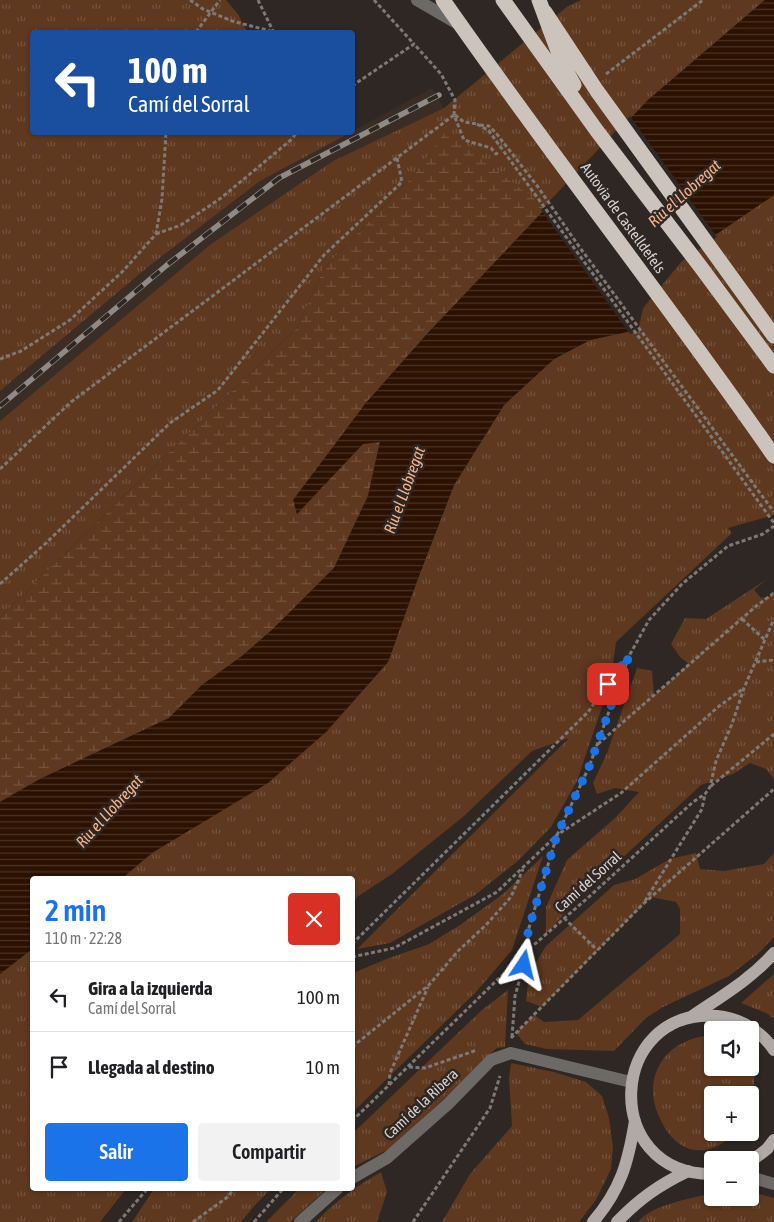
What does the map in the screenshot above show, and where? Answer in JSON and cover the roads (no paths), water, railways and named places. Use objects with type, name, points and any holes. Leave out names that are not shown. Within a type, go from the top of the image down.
[{"type":"highway","name":"Autovia de Castelldefels","points":[[443,0],[721,380],[774,456]]},
{"type":"highway","name":"Autovia de Castelldefels","points":[[503,0],[597,131],[774,366]]},
{"type":"highway","points":[[542,6],[563,64],[597,131]]},
{"type":"highway","points":[[542,6],[597,91],[774,336]]},
{"type":"main road","points":[[704,1173],[688,1171],[670,1164],[655,1153],[646,1143],[635,1121],[631,1102],[631,1082],[639,1058],[655,1037],[665,1029],[688,1018],[737,987],[752,975],[774,952]]},
{"type":"main road","points":[[688,1018],[714,1016],[729,1018],[757,1032],[774,1050]]},
{"type":"main road","points":[[593,1222],[603,1210],[621,1180],[630,1150],[635,1121]]},
{"type":"main road","points":[[759,1156],[774,1140]]},
{"type":"main road","points":[[617,1222],[637,1201],[668,1180],[688,1171]]},
{"type":"street","points":[[417,0],[461,26]]},
{"type":"street","name":"Camí de la Ribera","points":[[355,1176],[386,1158],[448,1104],[490,1060],[510,1053],[631,1082]]},
{"type":"street","points":[[759,1180],[774,1184]]},
{"type":"street","points":[[300,1222],[335,1191]]},
{"type":"water","name":"Riu el Llobregat","points":[[765,0],[774,0],[774,195],[680,259],[641,306],[636,330],[590,340],[554,359],[504,405],[454,485],[388,662],[326,732],[268,783],[152,853],[125,876],[30,876],[30,951],[0,974],[0,802],[40,779],[169,718],[202,685],[242,656],[273,629],[334,568],[368,496],[380,442],[363,444],[297,514],[293,500],[365,404],[427,334],[648,100]]},
{"type":"railway","points":[[0,406],[167,265],[279,178],[439,95]]}]
